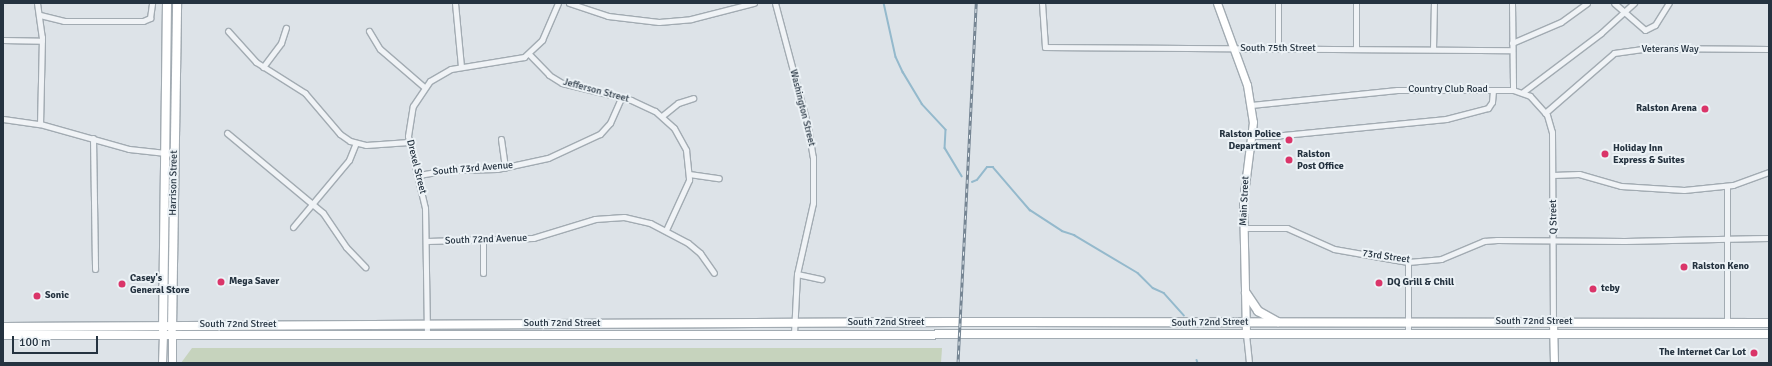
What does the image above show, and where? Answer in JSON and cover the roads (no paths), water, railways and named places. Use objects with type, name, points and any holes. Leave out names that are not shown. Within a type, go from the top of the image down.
[{"type":"main road","name":"Harrison Street","points":[[162,363],[167,3]]},
{"type":"main road","name":"Harrison Street","points":[[172,363],[177,3]]},
{"type":"main road","name":"Main Street","points":[[1217,3],[1234,49],[1251,105],[1252,136],[1244,189],[1243,228],[1246,334]]},
{"type":"main road","points":[[1246,293],[1258,311],[1280,323]]},
{"type":"main road","name":"Q Street","points":[[1553,322],[1554,363]]},
{"type":"main road","points":[[1677,333],[1688,328],[1721,327],[1727,322]]},
{"type":"main road","name":"South 72nd Street","points":[[3,327],[794,323],[1769,323]]},
{"type":"main road","name":"South 72nd Street","points":[[3,335],[172,336],[794,333],[1769,334]]},
{"type":"street","points":[[37,3],[40,15],[42,41],[40,124]]},
{"type":"street","points":[[40,15],[64,22],[143,21],[150,18],[152,3]]},
{"type":"street","points":[[455,3],[461,66]]},
{"type":"street","points":[[528,54],[542,40],[558,3]]},
{"type":"street","points":[[570,3],[614,18],[659,22],[691,19],[754,3]]},
{"type":"street","name":"Washington Street","points":[[775,3],[808,127],[813,156],[812,203],[797,274],[794,333]]},
{"type":"street","name":"South 75th Street","points":[[1042,3],[1044,47],[1512,50]]},
{"type":"street","points":[[1278,3],[1278,49]]},
{"type":"street","points":[[1356,3],[1356,49]]},
{"type":"street","points":[[1433,49],[1434,3]]},
{"type":"street","points":[[1512,3],[1513,90],[1523,92],[1624,13],[1634,3]]},
{"type":"street","points":[[1512,43],[1560,22],[1587,3]]},
{"type":"street","points":[[1614,3],[1642,28],[1649,30],[1656,25],[1669,3]]},
{"type":"street","points":[[263,67],[281,43],[286,28]]},
{"type":"street","points":[[228,31],[244,51],[263,67],[305,93],[340,134],[356,143],[366,145],[409,142]]},
{"type":"street","points":[[369,31],[380,49],[424,88]]},
{"type":"street","points":[[3,40],[42,41]]},
{"type":"street","name":"Veterans Way","points":[[1545,113],[1614,54],[1650,48],[1769,49]]},
{"type":"street","name":"Drexel Street","points":[[427,334],[427,241],[419,175],[409,142],[410,112],[424,88],[440,74],[461,66],[511,61],[528,54]]},
{"type":"street","name":"Jefferson Street","points":[[528,54],[550,75],[562,83],[621,98],[643,106],[662,116],[683,143],[689,174],[686,189],[666,230]]},
{"type":"street","name":"Country Club Road","points":[[1251,105],[1397,90],[1513,90]]},
{"type":"street","points":[[1252,136],[1273,136],[1446,119],[1488,108],[1492,102],[1494,90]]},
{"type":"street","name":"Q Street","points":[[1523,92],[1545,113],[1552,132],[1554,240],[1553,322]]},
{"type":"street","name":"South 73rd Avenue","points":[[419,175],[446,170],[505,168],[548,158],[596,136],[610,123],[621,98]]},
{"type":"street","points":[[662,116],[678,103],[693,98]]},
{"type":"street","points":[[3,119],[40,124],[129,149],[175,154]]},
{"type":"street","points":[[227,133],[328,218],[346,247],[365,267]]},
{"type":"street","points":[[93,138],[95,269]]},
{"type":"street","points":[[501,139],[505,168]]},
{"type":"street","points":[[293,227],[349,160],[356,143]]},
{"type":"street","points":[[1553,175],[1579,174],[1621,186],[1651,190],[1705,190],[1727,186],[1769,172]]},
{"type":"street","points":[[689,174],[719,178]]},
{"type":"street","points":[[1727,186],[1727,322]]},
{"type":"street","name":"South 72nd Avenue","points":[[427,241],[482,241],[533,238],[595,219],[610,217],[640,220],[666,230],[695,248],[714,273]]},
{"type":"street","name":"73rd Street","points":[[1243,228],[1287,228],[1334,248],[1408,262],[1441,259],[1484,242],[1554,240],[1728,240],[1769,238]]},
{"type":"street","points":[[482,241],[483,272]]},
{"type":"street","points":[[1408,262],[1408,333]]},
{"type":"street","points":[[797,274],[821,279]]},
{"type":"street","points":[[1246,334],[1249,363]]},
{"type":"waterway","points":[[884,3],[896,57],[922,104],[946,130],[945,148],[962,176]]},
{"type":"waterway","points":[[972,182],[977,180],[987,167],[993,167],[1030,210],[1062,231],[1074,235],[1138,273],[1153,288],[1164,293],[1184,315]]},
{"type":"railway","points":[[958,363],[976,3]]},
{"type":"place","name":"Ralston Arena","points":[[1705,109]]},
{"type":"place","name":"Ralston Police Department","points":[[1289,140]]},
{"type":"place","name":"Holiday Inn Express & Suites","points":[[1605,154]]},
{"type":"place","name":"Ralston Post Office","points":[[1289,160]]},
{"type":"place","name":"Ralston Keno","points":[[1684,267]]},
{"type":"place","name":"Mega Saver","points":[[221,282]]},
{"type":"place","name":"DQ Grill & Chill","points":[[1379,283]]},
{"type":"place","name":"Casey's General Store","points":[[122,284]]},
{"type":"place","name":"tcby","points":[[1593,289]]},
{"type":"place","name":"Sonic","points":[[37,296]]},
{"type":"place","name":"The Internet Car Lot","points":[[1754,353]]}]
